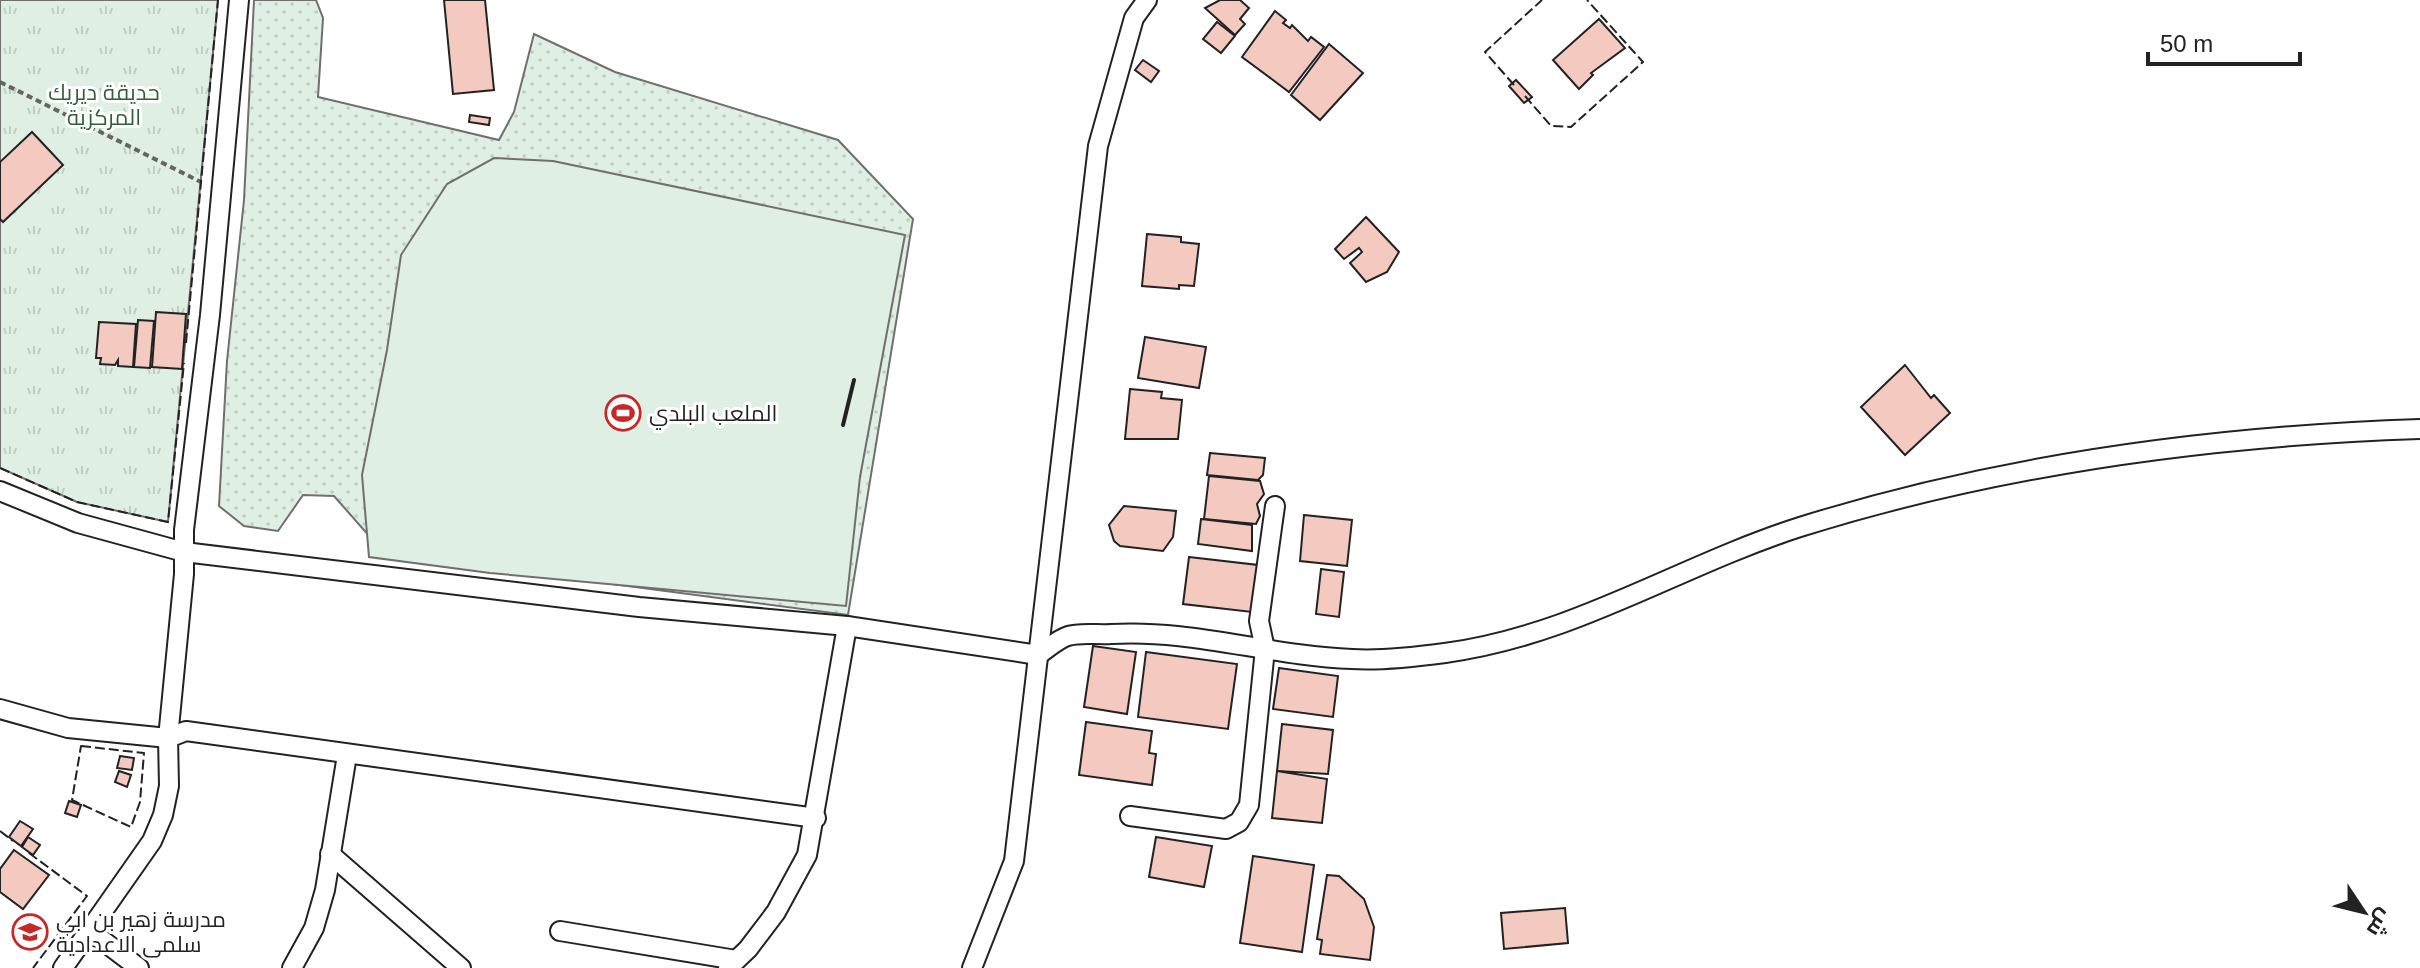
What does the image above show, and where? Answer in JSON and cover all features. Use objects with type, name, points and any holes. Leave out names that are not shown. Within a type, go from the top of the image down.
[{"type":"street","points":[[63,968],[152,841],[163,815],[169,786],[168,738],[184,552],[239,0]]},
{"type":"street","points":[[972,968],[1014,861],[1098,146],[1134,18],[1147,0]]},
{"type":"street","points":[[0,491],[78,523],[184,552],[639,607],[847,626],[1038,655],[1067,636],[1155,631],[1353,660],[1442,653],[1496,644],[1563,625],[1711,559],[1801,527],[2004,474],[2106,456],[2351,431],[2420,429]]},
{"type":"street","points":[[1130,816],[1226,829],[1239,822],[1249,805],[1265,649],[1259,621],[1275,506]]},
{"type":"street","points":[[560,931],[732,964],[776,912],[807,855],[816,818],[847,626]]},
{"type":"street","points":[[0,709],[68,728],[168,738],[186,731],[816,818]]},
{"type":"street","points":[[292,968],[314,928],[347,755]]},
{"type":"street","points":[[330,854],[461,968]]},
{"type":"street","points":[[90,931],[139,968]]},
{"type":"path","points":[[0,82],[201,182]]},
{"type":"green space","name":"حديقة ديريك المركزية","points":[[0,0],[218,0],[168,522],[77,502],[0,468]]},
{"type":"green space","name":"الملعب البلدي","points":[[254,0],[316,0],[323,18],[318,97],[499,140],[514,112],[534,34],[615,72],[838,140],[913,219],[848,615],[385,554],[334,496],[303,495],[278,531],[244,526],[219,506],[227,361],[244,200]]},
{"type":"green space","name":"الملعب البلدي","points":[[494,158],[553,161],[905,235],[860,477],[846,606],[490,573],[369,557],[362,475],[387,350],[401,255],[447,184]]},
{"type":"building","points":[[444,0],[485,0],[494,90],[453,94]]},
{"type":"building","points":[[1220,0],[1240,0],[1249,8],[1240,19],[1245,24],[1235,35],[1205,8]]},
{"type":"building","points":[[1275,11],[1286,20],[1283,23],[1290,28],[1292,25],[1308,41],[1311,37],[1324,47],[1289,92],[1242,57]]},
{"type":"building","points":[[1599,19],[1625,48],[1591,73],[1593,75],[1579,89],[1553,60]]},
{"type":"building","points":[[1217,22],[1235,36],[1221,53],[1203,39]]},
{"type":"building","points":[[1329,44],[1363,73],[1320,120],[1291,95]]},
{"type":"building","points":[[1143,60],[1159,71],[1151,82],[1135,70]]},
{"type":"building","points":[[1516,80],[1532,97],[1524,103],[1509,86]]},
{"type":"building","points":[[470,115],[490,118],[489,125],[469,122]]},
{"type":"building","points":[[32,132],[63,165],[3,222],[0,219],[0,162]]},
{"type":"building","points":[[1366,217],[1399,252],[1387,272],[1366,282],[1350,263],[1362,252],[1359,248],[1344,259],[1335,249]]},
{"type":"building","points":[[1147,234],[1181,237],[1181,242],[1199,244],[1194,286],[1179,285],[1179,289],[1142,286]]},
{"type":"building","points":[[156,312],[186,314],[182,369],[152,367]]},
{"type":"building","points":[[138,320],[154,321],[150,368],[134,367]]},
{"type":"building","points":[[99,322],[136,324],[133,367],[118,366],[118,360],[115,365],[100,364],[101,358],[96,358]]},
{"type":"building","points":[[1145,337],[1206,347],[1199,388],[1138,378]]},
{"type":"building","points":[[1905,365],[1931,398],[1934,395],[1950,413],[1905,455],[1861,407]]},
{"type":"building","points":[[1130,389],[1162,392],[1161,398],[1182,400],[1178,439],[1125,439]]},
{"type":"building","points":[[1210,453],[1265,458],[1263,475],[1258,480],[1207,475]]},
{"type":"building","points":[[1209,476],[1260,481],[1264,494],[1257,504],[1260,516],[1256,524],[1204,519]]},
{"type":"building","points":[[1124,506],[1176,511],[1173,537],[1163,551],[1120,546],[1114,541],[1109,525]]},
{"type":"building","points":[[1304,515],[1352,520],[1347,566],[1300,561]]},
{"type":"building","points":[[1201,519],[1252,525],[1252,551],[1198,544]]},
{"type":"building","points":[[1189,557],[1258,565],[1252,612],[1183,604]]},
{"type":"building","points":[[1321,569],[1344,572],[1339,617],[1316,614]]},
{"type":"building","points":[[1093,646],[1136,652],[1127,714],[1084,707]]},
{"type":"building","points":[[1146,652],[1237,664],[1228,729],[1138,717]]},
{"type":"building","points":[[1279,668],[1338,676],[1333,717],[1273,709]]},
{"type":"building","points":[[1086,722],[1152,731],[1149,753],[1156,754],[1152,785],[1079,775]]},
{"type":"building","points":[[1282,724],[1333,730],[1328,774],[1277,771]]},
{"type":"building","points":[[120,756],[134,758],[132,770],[117,768]]},
{"type":"building","points":[[119,771],[131,775],[127,787],[115,782]]},
{"type":"building","points":[[1277,771],[1327,779],[1322,823],[1272,818]]},
{"type":"building","points":[[69,801],[81,805],[77,817],[65,813]]},
{"type":"building","points":[[20,821],[33,829],[21,846],[9,837]]},
{"type":"building","points":[[28,837],[40,845],[33,855],[22,847]]},
{"type":"building","points":[[1156,837],[1212,846],[1204,887],[1149,877]]},
{"type":"building","points":[[14,850],[49,875],[23,909],[0,892],[0,869]]},
{"type":"building","points":[[1253,856],[1314,865],[1302,952],[1240,943]]},
{"type":"building","points":[[1327,875],[1339,876],[1364,899],[1374,927],[1370,960],[1320,954],[1322,940],[1317,939]]},
{"type":"building","points":[[1565,908],[1568,943],[1504,949],[1501,913]]},
{"type":"fence","points":[[186,343],[218,0]]},
{"type":"fence","points":[[1514,85],[1485,52],[1542,0]]},
{"type":"fence","points":[[1525,96],[1551,126],[1571,127],[1643,62],[1587,0]]},
{"type":"fence","points":[[0,468],[77,502],[168,522],[184,363]]},
{"type":"fence","points":[[81,746],[144,753],[140,802],[131,827],[72,800],[81,746]]},
{"type":"fence","points":[[0,831],[13,841]]},
{"type":"fence","points":[[29,853],[87,896],[33,968]]},
{"type":"wall","points":[[843,425],[854,380]]},
{"type":"place","name":"الملعب البلدي","points":[[623,413]]},
{"type":"place","name":"مدرسة زهير بن ابي سلمى الاعدادية","points":[[30,932]]}]
